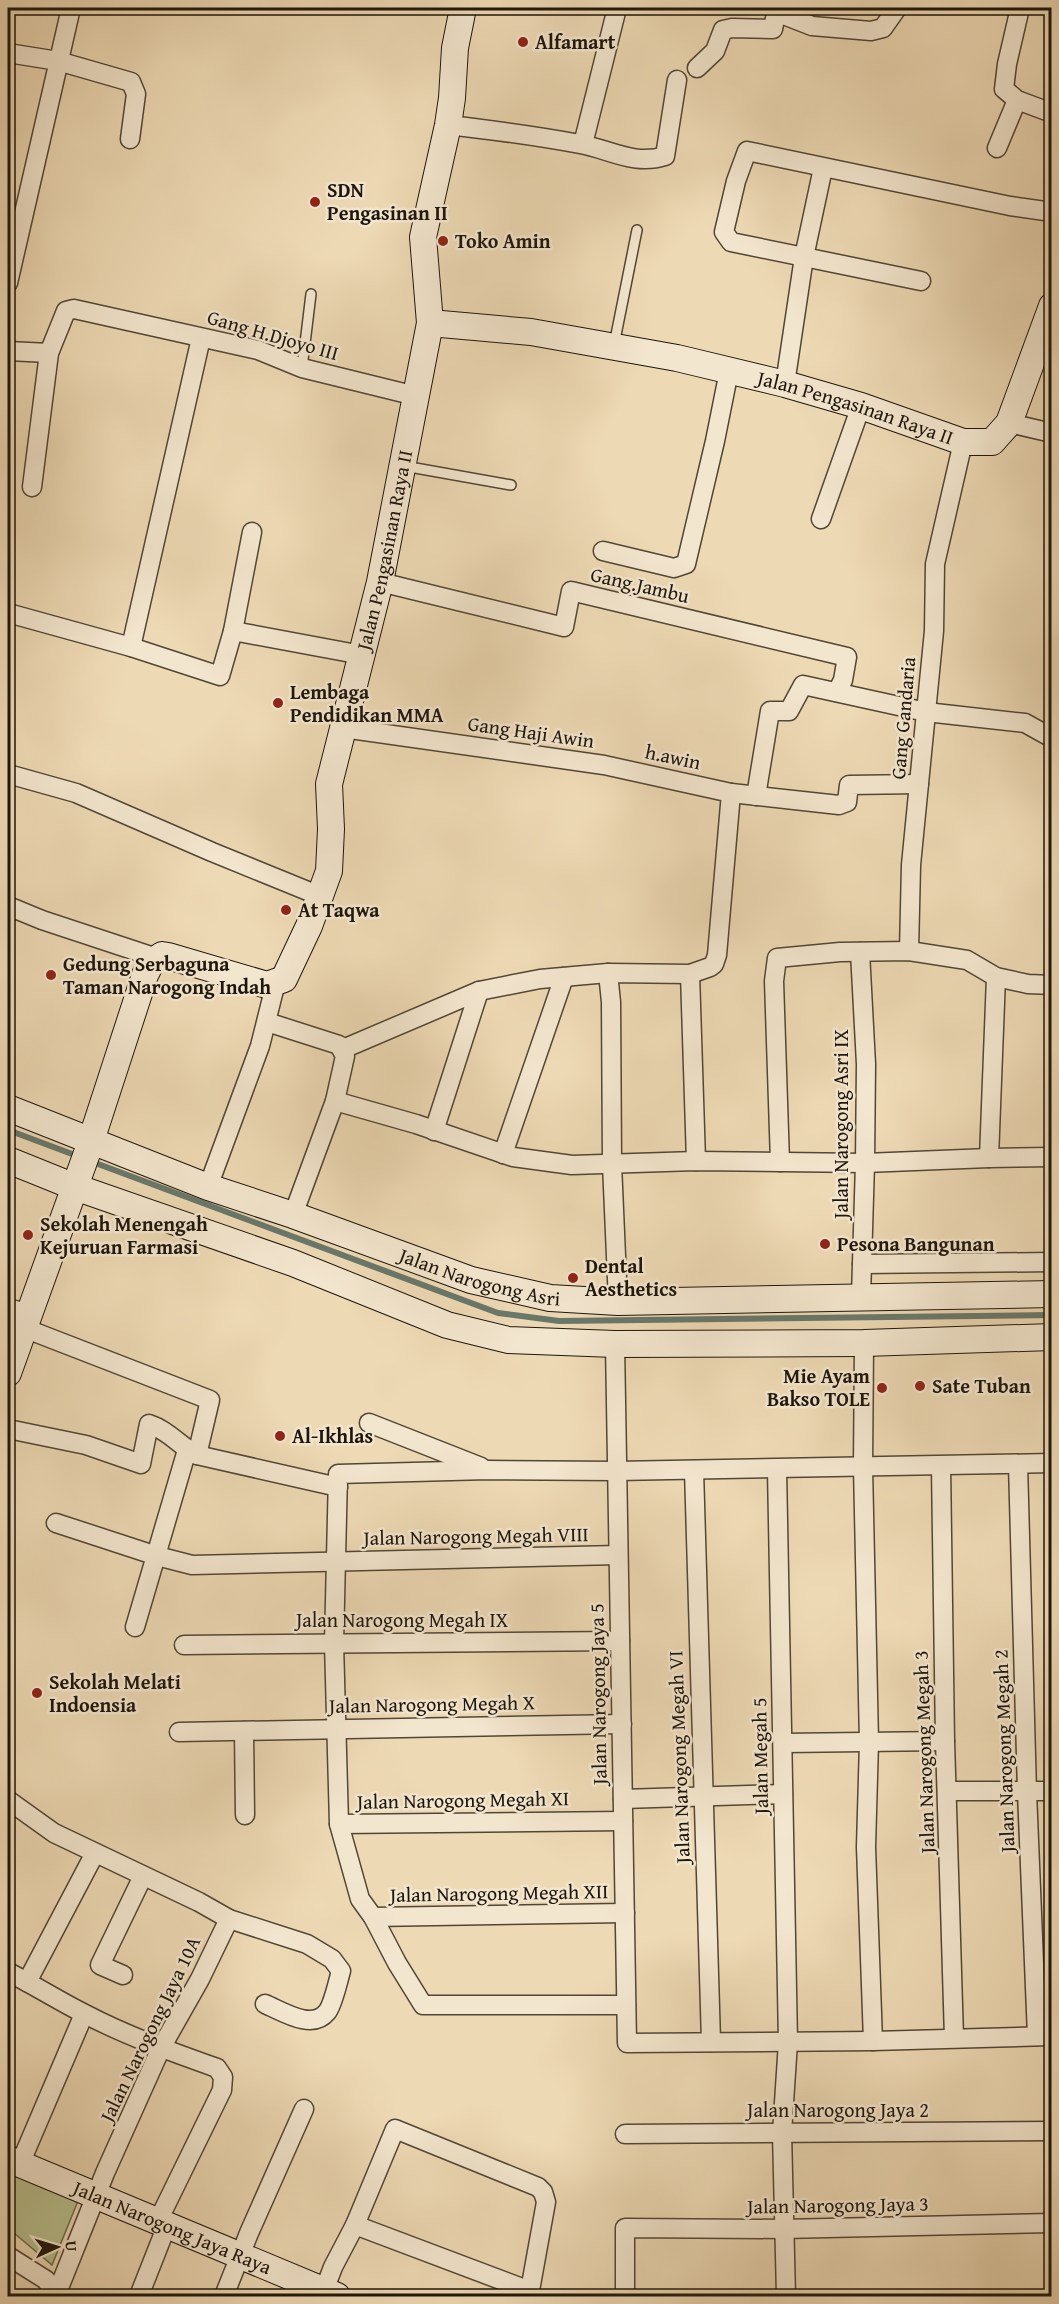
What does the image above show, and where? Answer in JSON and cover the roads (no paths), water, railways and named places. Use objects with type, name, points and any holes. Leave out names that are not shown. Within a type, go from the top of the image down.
[{"type":"street","points":[[8,283],[71,8]]},
{"type":"street","name":"Jalan Pengasinan Raya II","points":[[276,982],[284,979],[309,926],[328,871],[329,784],[380,582],[430,323],[423,237],[448,125],[452,98],[454,48],[463,8]]},
{"type":"street","points":[[583,144],[617,8]]},
{"type":"street","points":[[697,68],[715,51],[723,30],[732,28],[773,29],[776,10],[812,26],[871,31],[883,28],[897,8]]},
{"type":"street","points":[[1020,8],[1007,64],[1004,89],[1017,100],[1052,113]]},
{"type":"street","points":[[8,53],[58,61],[131,82],[136,94],[130,139]]},
{"type":"street","points":[[448,125],[583,144],[610,154],[650,161],[665,156],[677,80]]},
{"type":"street","points":[[997,148],[1017,100]]},
{"type":"street","points":[[921,281],[731,242],[724,232],[736,181],[747,151],[1010,206],[1052,212]]},
{"type":"street","points":[[785,384],[804,257],[823,168]]},
{"type":"street","name":"Jalan Pengasinan Raya II","points":[[430,323],[531,332],[614,346],[785,384],[861,406],[963,442],[992,442],[1009,423],[1052,306]]},
{"type":"street","name":"Gang H.Djoyo III","points":[[49,353],[66,311],[82,309],[258,350],[302,368],[416,396]]},
{"type":"street","points":[[131,647],[201,338]]},
{"type":"street","points":[[8,351],[49,353],[32,487]]},
{"type":"street","points":[[603,551],[674,568],[686,564],[729,371]]},
{"type":"street","points":[[821,519],[861,406]]},
{"type":"street","points":[[1009,423],[1052,433]]},
{"type":"street","name":"Gang Gandaria","points":[[909,951],[911,865],[934,631],[935,564],[963,442]]},
{"type":"street","points":[[8,613],[131,647],[220,676],[233,631],[252,532]]},
{"type":"street","name":"Gang.Jambu","points":[[380,582],[564,627],[571,591],[847,657],[843,680],[837,692]]},
{"type":"street","points":[[233,631],[362,655]]},
{"type":"street","points":[[756,796],[770,711],[789,711],[803,685],[926,712],[1025,723],[1052,738]]},
{"type":"street","name":"Gang Haji Awin","points":[[343,728],[604,765]]},
{"type":"street","name":"h.awin","points":[[604,765],[731,793],[839,805],[847,802],[849,785],[919,784]]},
{"type":"street","points":[[8,774],[76,793],[320,896]]},
{"type":"street","points":[[343,1049],[479,991],[540,979],[608,973],[690,974],[710,968],[717,955],[731,793]]},
{"type":"street","points":[[8,906],[42,920],[157,958],[168,956],[267,985],[276,982]]},
{"type":"street","points":[[780,1162],[775,964],[777,958],[909,951],[967,960],[996,976],[1028,984],[1052,984]]},
{"type":"street","name":"Jalan Narogong Asri IX","points":[[860,952],[866,1064],[861,1297]]},
{"type":"street","points":[[8,1373],[20,1317],[83,1163],[145,975],[151,963],[157,958]]},
{"type":"street","points":[[608,973],[611,1002],[612,1164],[618,1302]]},
{"type":"street","points":[[690,974],[696,1161]]},
{"type":"street","points":[[988,1158],[996,976]]},
{"type":"street","points":[[503,1154],[564,977]]},
{"type":"street","points":[[208,1187],[267,1022],[276,982]]},
{"type":"street","points":[[434,1131],[479,991]]},
{"type":"street","points":[[267,1022],[339,1045],[345,1056],[335,1101],[293,1215]]},
{"type":"street","points":[[335,1101],[503,1154],[572,1165],[696,1161],[865,1163],[1052,1157]]},
{"type":"street","name":"Jalan Narogong Asri","points":[[8,1108],[83,1163],[293,1263],[447,1325],[508,1340],[615,1344],[864,1343],[1052,1337]]},
{"type":"street","name":"Jalan Narogong Asri","points":[[8,1160],[83,1163],[208,1187],[293,1215],[471,1280],[550,1298],[618,1302],[1052,1294]]},
{"type":"street","points":[[862,1264],[1052,1262]]},
{"type":"street","points":[[20,1317],[210,1400],[135,1627]]},
{"type":"street","points":[[864,1343],[862,1467],[869,1742],[866,1847],[873,2041]]},
{"type":"street","name":"Jalan Narogong Jaya 5","points":[[615,1344],[627,2043],[711,2042]]},
{"type":"street","points":[[369,1423],[488,1470]]},
{"type":"street","points":[[8,1429],[86,1445],[141,1464],[149,1424],[161,1428],[192,1452],[338,1487]]},
{"type":"street","points":[[626,2005],[423,2006],[397,1963],[374,1917],[360,1899],[339,1824],[334,1643],[338,1474],[488,1470],[616,1472],[1052,1463]]},
{"type":"street","name":"Jalan Narogong Megah 2","points":[[1018,1464],[1027,1792],[1044,2036]]},
{"type":"street","name":"Jalan Narogong Megah 3","points":[[941,1466],[945,1741],[954,2038]]},
{"type":"street","name":"Jalan Megah 5","points":[[777,1469],[788,2042],[783,2133],[786,2296]]},
{"type":"street","name":"Jalan Narogong Megah VI","points":[[694,1470],[711,2042]]},
{"type":"street","name":"Jalan Narogong Megah VIII","points":[[56,1523],[192,1565],[618,1555]]},
{"type":"street","name":"Jalan Narogong Megah IX","points":[[184,1645],[620,1641]]},
{"type":"street","name":"Jalan Narogong Megah X","points":[[179,1732],[622,1724]]},
{"type":"street","points":[[244,1731],[244,1815]]},
{"type":"street","points":[[783,1743],[945,1741]]},
{"type":"street","points":[[948,1791],[1052,1791]]},
{"type":"street","points":[[622,1799],[783,1794]]},
{"type":"street","points":[[8,1800],[54,1833],[229,1919],[307,1944],[332,1959],[341,1971],[328,2012],[318,2019],[308,2021],[265,2004]]},
{"type":"street","name":"Jalan Narogong Megah XI","points":[[339,1824],[623,1821]]},
{"type":"street","points":[[27,1982],[95,1853]]},
{"type":"street","points":[[123,1975],[100,1965],[143,1876]]},
{"type":"street","name":"Jalan Narogong Megah XII","points":[[374,1917],[625,1913]]},
{"type":"street","name":"Jalan Narogong Jaya 10A","points":[[58,2295],[95,2197],[161,2048],[201,1979],[229,1919]]},
{"type":"street","points":[[8,1972],[84,2014],[161,2048],[217,2068],[223,2078],[222,2090],[163,2223],[139,2296]]},
{"type":"street","points":[[14,2161],[84,2014]]},
{"type":"street","points":[[711,2042],[873,2041],[1044,2036]]},
{"type":"street","points":[[224,2296],[304,2109]]},
{"type":"street","points":[[328,2295],[333,2267],[355,2224],[395,2128],[538,2187],[543,2192],[546,2202],[529,2294],[355,2224]]},
{"type":"street","name":"Jalan Narogong Jaya 2","points":[[625,2134],[1052,2131]]},
{"type":"street","name":"Jalan Narogong Jaya Raya","points":[[14,2161],[95,2197],[241,2255],[328,2295]]},
{"type":"street","name":"Jalan Narogong Jaya 3","points":[[625,2296],[625,2228],[783,2229],[1052,2223]]},
{"type":"street","points":[[8,2256],[46,2280],[58,2295]]},
{"type":"lane","points":[[614,346],[637,230]]},
{"type":"lane","points":[[302,368],[311,294]]},
{"type":"lane","points":[[402,465],[511,485]]},
{"type":"waterway","points":[[8,1130],[80,1157]]},
{"type":"waterway","points":[[90,1161],[498,1313],[559,1321],[1052,1315]]},
{"type":"place","name":"Alfamart","points":[[523,42]]},
{"type":"place","name":"SDN Pengasinan II","points":[[315,202]]},
{"type":"place","name":"Toko Amin","points":[[443,241]]},
{"type":"place","name":"Lembaga Pendidikan MMA","points":[[278,703]]},
{"type":"place","name":"At Taqwa","points":[[286,910]]},
{"type":"place","name":"Gedung Serbaguna Taman Narogong Indah","points":[[51,975]]},
{"type":"place","name":"Sekolah Menengah Kejuruan Farmasi","points":[[28,1235]]},
{"type":"place","name":"Pesona Bangunan","points":[[825,1244]]},
{"type":"place","name":"Dental Aesthetics","points":[[573,1278]]},
{"type":"place","name":"Sate Tuban","points":[[920,1386]]},
{"type":"place","name":"Mie Ayam Bakso TOLE","points":[[882,1388]]},
{"type":"place","name":"Al-Ikhlas","points":[[280,1436]]},
{"type":"place","name":"Sekolah Melati Indoensia","points":[[37,1693]]}]
